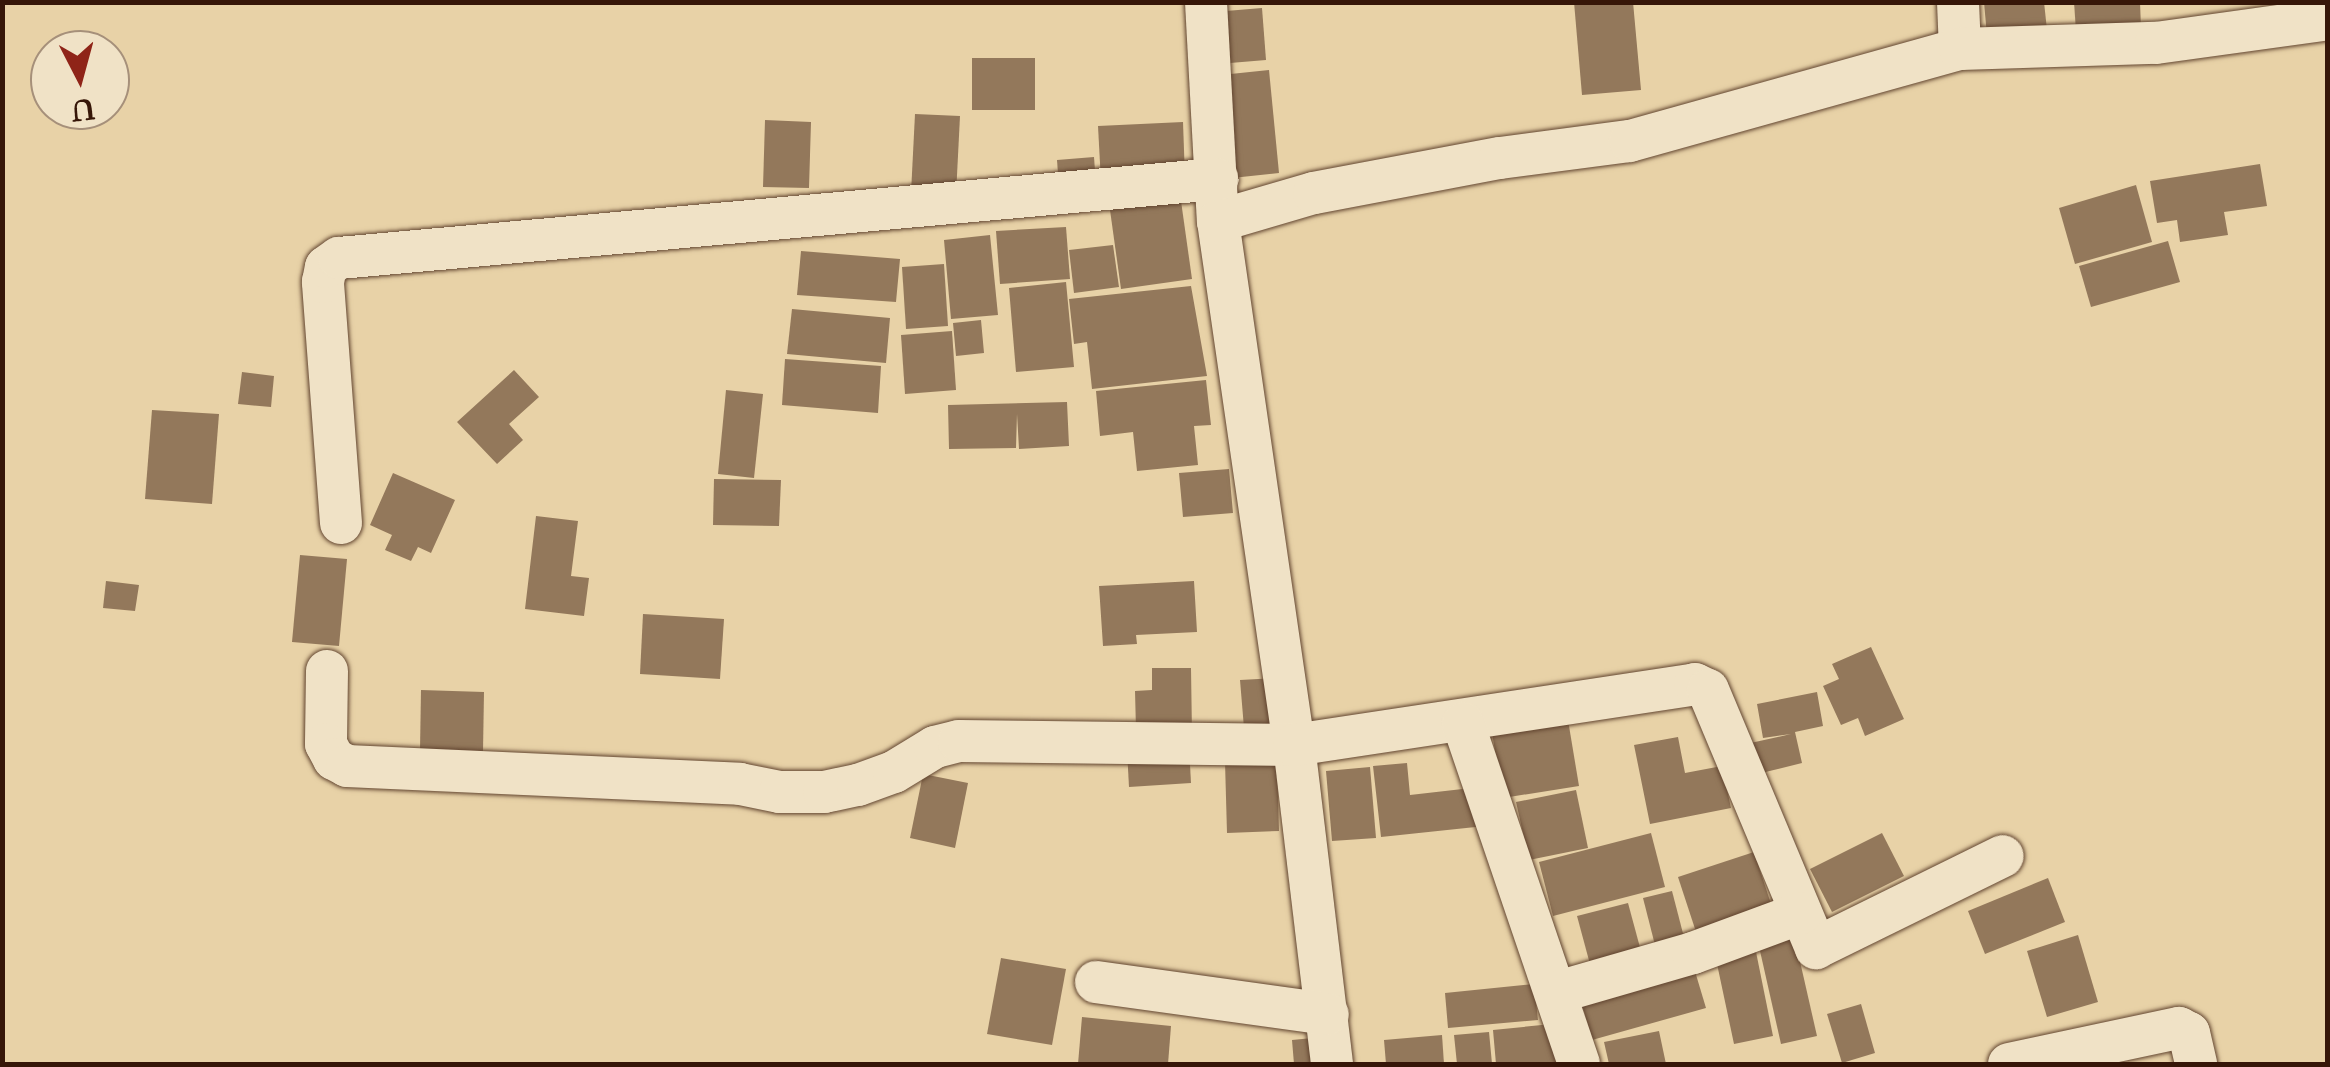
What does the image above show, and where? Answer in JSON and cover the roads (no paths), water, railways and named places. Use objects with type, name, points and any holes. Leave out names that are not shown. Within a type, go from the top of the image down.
[{"type":"street","points":[[1206,2],[1218,221],[1294,745],[1332,1064]]},
{"type":"street","points":[[1958,2],[1960,48]]},
{"type":"street","points":[[1218,221],[1314,192],[1500,158],[1630,141],[1960,48],[2156,43],[2328,19]]},
{"type":"street","points":[[341,524],[323,282],[326,268],[338,258],[1218,178]]},
{"type":"street","points":[[327,671],[326,744],[334,759],[362,770],[740,784],[780,792],[824,792],[894,772],[934,747],[959,741],[1294,745],[1702,686],[1708,690],[1812,942],[1822,948],[2003,856]]},
{"type":"street","points":[[1463,723],[1580,1064]]},
{"type":"street","points":[[1558,992],[1693,952],[1800,914]]},
{"type":"street","points":[[1096,982],[1328,1014]]},
{"type":"street","points":[[2009,1064],[2180,1028],[2189,1034],[2196,1064]]}]
